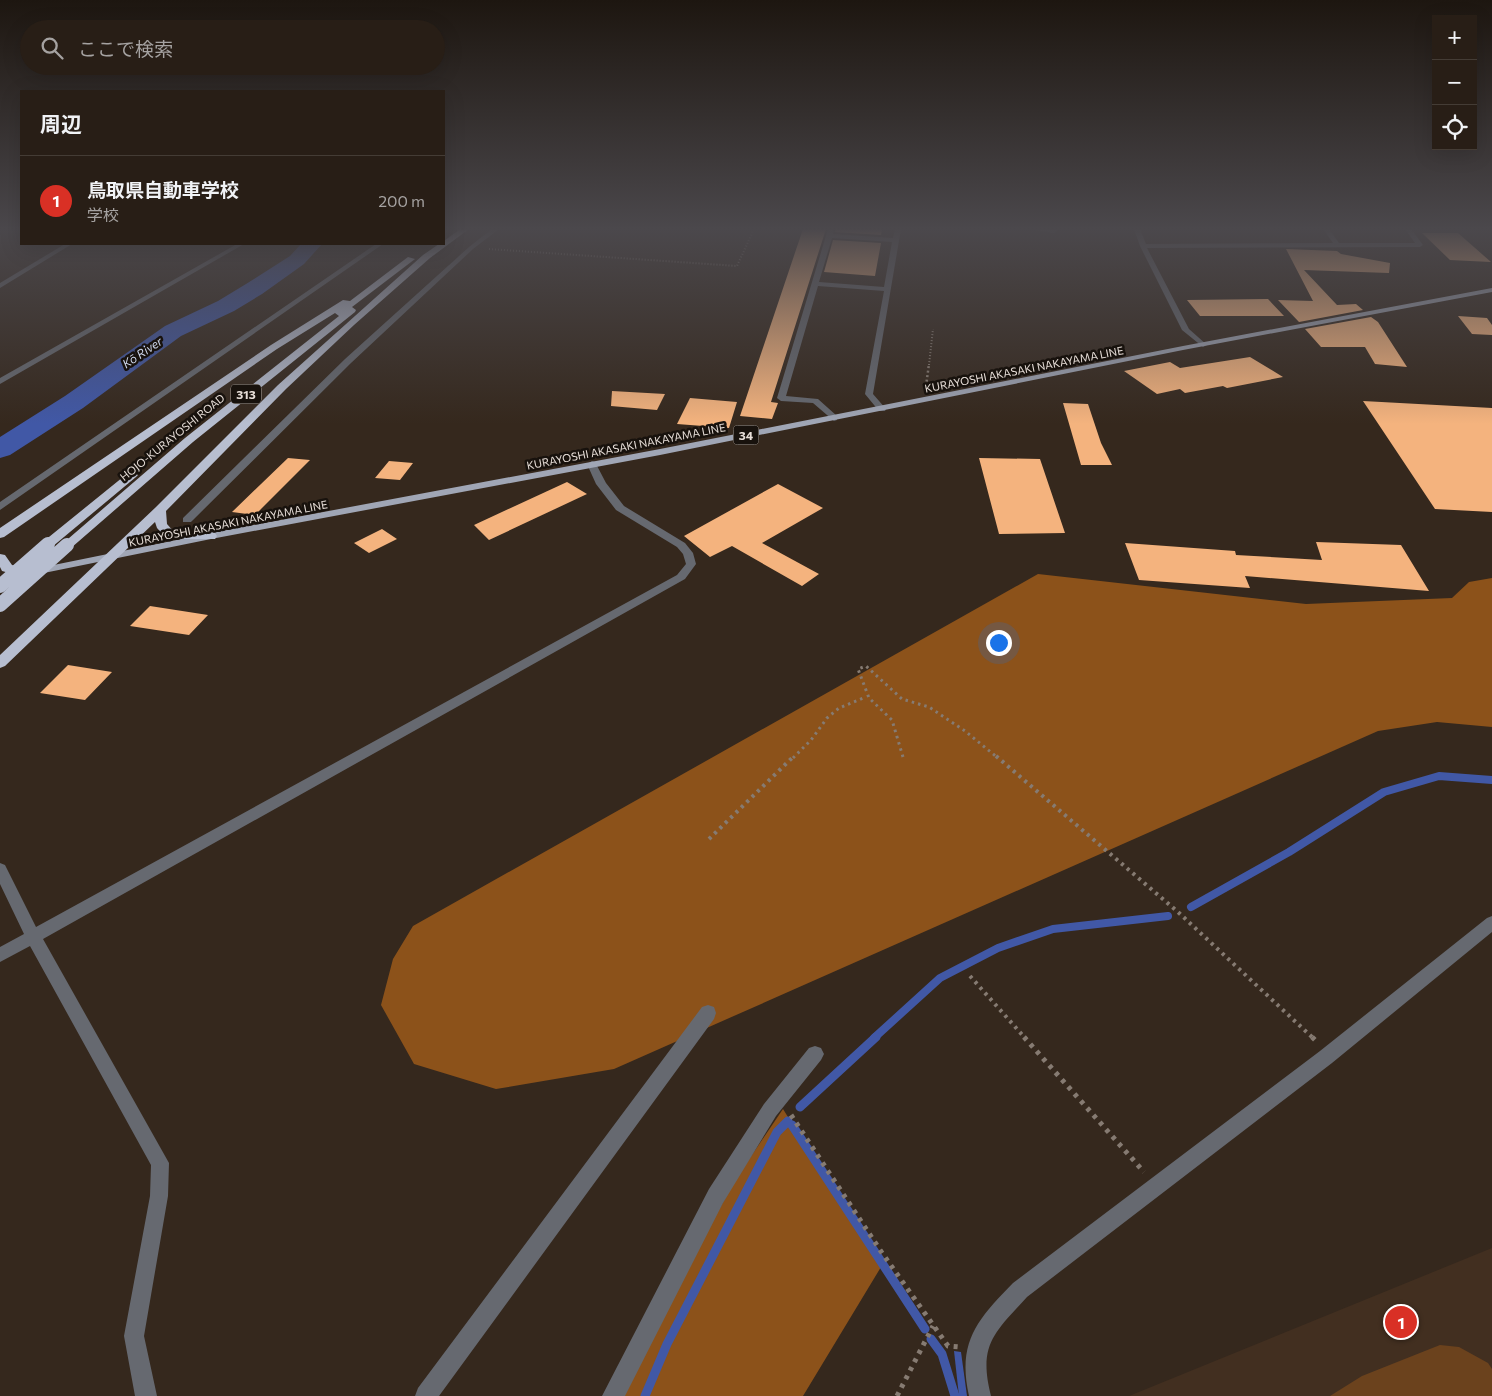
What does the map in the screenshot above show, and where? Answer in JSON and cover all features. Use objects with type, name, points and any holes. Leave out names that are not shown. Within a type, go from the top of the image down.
[{"type":"highway","points":[[0,534],[274,347],[359,294]]},
{"type":"highway","name":"HOJO-KURAYOSHI ROAD","points":[[0,586],[176,438],[365,294]]},
{"type":"highway","name":"HOJO-KURAYOSHI ROAD","points":[[0,605],[118,500],[211,422],[373,294]]},
{"type":"highway","points":[[0,663],[160,510],[282,388],[383,294]]},
{"type":"highway","points":[[160,510],[161,526],[171,536],[211,536]]},
{"type":"highway","points":[[0,558],[7,568],[27,574]]},
{"type":"main road","name":"KURAYOSHI AKASAKI NAKAYAMA LINE","points":[[0,578],[1470,294]]},
{"type":"street","points":[[0,381],[152,294]]},
{"type":"street","points":[[0,507],[308,294]]},
{"type":"street","points":[[187,520],[348,361],[421,294]]},
{"type":"street","points":[[812,294],[781,398],[816,401],[834,418]]},
{"type":"street","points":[[882,408],[869,394],[887,294]]},
{"type":"street","points":[[1168,294],[1186,330],[1203,345]]},
{"type":"street","points":[[0,955],[34,938],[681,577],[691,564],[688,553],[681,545],[620,508],[600,484],[592,464]]},
{"type":"street","points":[[0,869],[34,938],[160,1163],[159,1196],[134,1336],[146,1396]]},
{"type":"street","points":[[980,1396],[974,1375],[978,1340],[994,1316],[1020,1290],[1330,1053],[1492,923]]},
{"type":"street","points":[[426,1396],[708,1013]]},
{"type":"street","points":[[614,1396],[716,1196],[770,1110],[815,1054]]},
{"type":"path","points":[[932,329],[926,390],[934,398]]},
{"type":"path","points":[[903,757],[892,720],[867,697],[858,669],[866,666],[902,699],[929,707],[965,731],[1178,912],[1330,1053]]},
{"type":"path","points":[[709,839],[811,740],[827,718],[839,708],[867,697]]},
{"type":"path","points":[[970,976],[1156,1186]]},
{"type":"path","points":[[780,1098],[948,1346],[978,1348]]},
{"type":"path","points":[[897,1396],[933,1326]]},
{"type":"shaded area","points":[[1038,574],[1306,604],[1452,598],[1469,582],[1492,578],[1492,727],[1437,722],[1378,731],[614,1069],[496,1089],[414,1064],[381,1005],[393,959],[413,926]]},
{"type":"shaded area","points":[[783,1109],[881,1267],[803,1396],[623,1396],[672,1294],[737,1177]]},
{"type":"shaded area","points":[[1492,1248],[1492,1396],[1129,1396]]},
{"type":"shaded area","points":[[1440,1345],[1459,1347],[1488,1363],[1492,1369],[1492,1396],[1330,1396],[1362,1376]]},
{"type":"water","points":[[954,1351],[961,1352],[967,1396],[959,1396]]},
{"type":"building","points":[[781,294],[805,294],[771,402],[778,403],[772,419],[740,416]]},
{"type":"building","points":[[1309,294],[1327,294],[1337,305],[1356,304],[1363,310],[1299,322],[1278,300],[1313,301]]},
{"type":"building","points":[[1268,299],[1284,316],[1200,316],[1187,300]]},
{"type":"building","points":[[1458,316],[1487,318],[1492,325],[1492,335],[1472,334]]},
{"type":"building","points":[[1371,317],[1378,322],[1407,367],[1375,364],[1365,347],[1321,347],[1305,329]]},
{"type":"building","points":[[1250,357],[1283,377],[1227,388],[1223,386],[1185,393],[1180,389],[1157,394],[1124,371],[1170,362],[1180,368]]},
{"type":"building","points":[[612,391],[665,394],[657,410],[611,406]]},
{"type":"building","points":[[690,398],[737,402],[729,428],[677,424]]},
{"type":"building","points":[[1363,401],[1492,408],[1492,512],[1435,509]]},
{"type":"building","points":[[1063,403],[1088,404],[1101,443],[1112,465],[1081,465]]},
{"type":"building","points":[[288,458],[310,460],[255,515],[232,512]]},
{"type":"building","points":[[979,458],[1040,459],[1065,533],[999,534]]},
{"type":"building","points":[[389,461],[413,463],[400,480],[375,478]]},
{"type":"building","points":[[567,482],[587,494],[489,540],[474,525]]},
{"type":"building","points":[[778,484],[823,508],[762,543],[819,574],[802,586],[732,546],[710,557],[684,536]]},
{"type":"building","points":[[382,529],[397,539],[369,553],[354,543]]},
{"type":"building","points":[[1316,542],[1401,545],[1429,591],[1245,576],[1250,588],[1139,580],[1125,543],[1235,551],[1236,555],[1322,560]]},
{"type":"building","points":[[150,606],[208,615],[189,635],[130,626]]},
{"type":"building","points":[[68,665],[112,672],[85,700],[40,693]]},
{"type":"waterway","name":"Kō River","points":[[0,449],[74,402],[173,331],[226,306],[246,294]]},
{"type":"waterway","points":[[1191,907],[1289,852],[1384,792],[1439,776],[1492,780]]},
{"type":"waterway","points":[[874,1038],[940,978],[998,948],[1053,929],[1168,916]]},
{"type":"waterway","points":[[800,1107],[876,1037]]},
{"type":"waterway","points":[[645,1396],[667,1344],[777,1132],[788,1121]]},
{"type":"waterway","points":[[792,1125],[925,1329]]},
{"type":"waterway","points":[[931,1339],[942,1354],[955,1396]]},
{"type":"place","name":"鳥取県自動車学校","points":[[1401,1322]]}]
